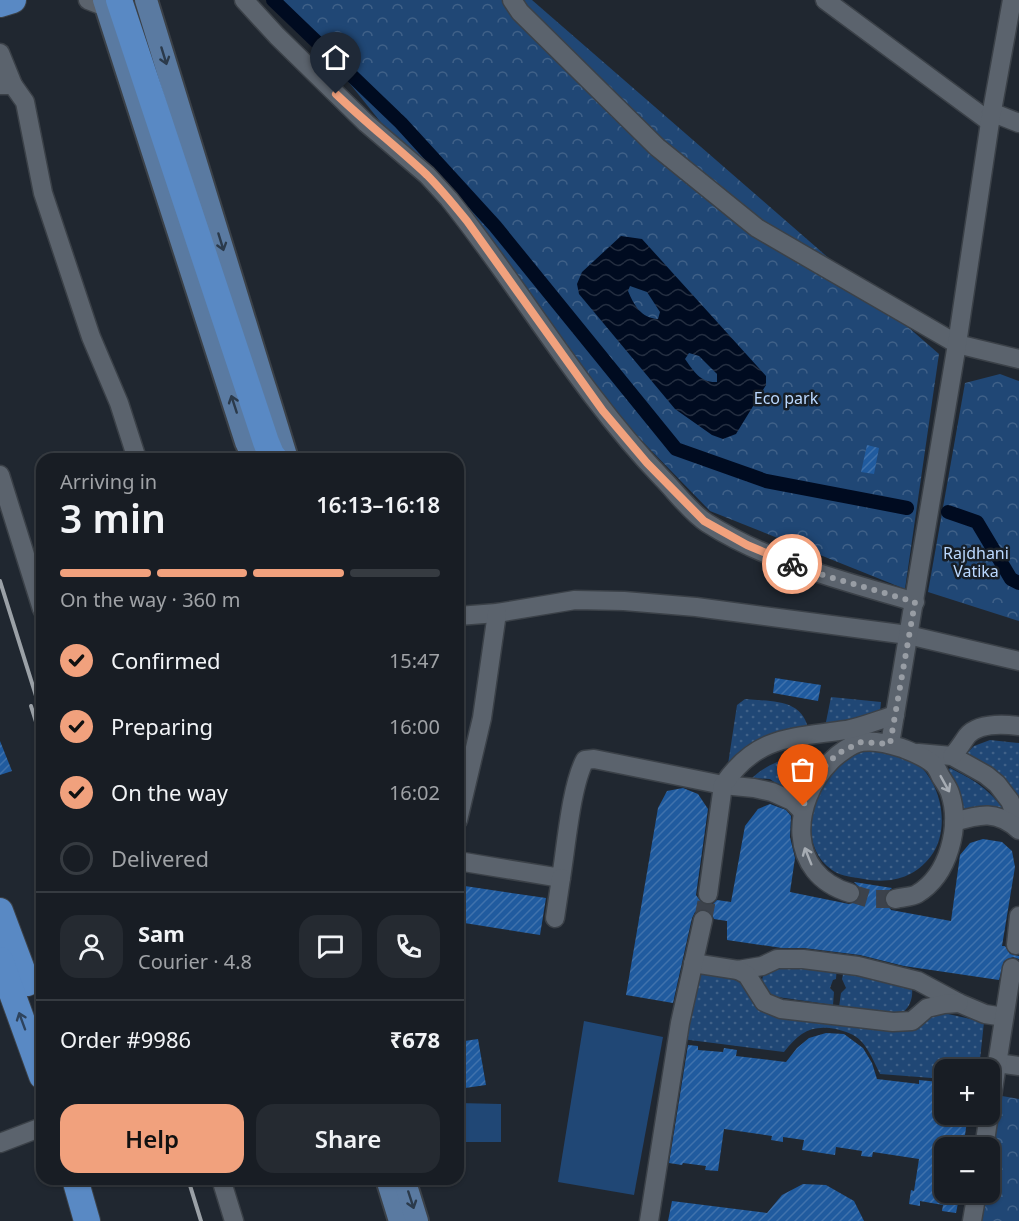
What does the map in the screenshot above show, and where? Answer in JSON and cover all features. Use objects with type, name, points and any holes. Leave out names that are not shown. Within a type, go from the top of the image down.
[{"type":"highway","points":[[0,4],[13,0]]},
{"type":"highway","points":[[106,2],[269,453]]},
{"type":"highway","points":[[0,911],[36,1008]]},
{"type":"highway","points":[[2,972],[36,1060]]},
{"type":"highway","points":[[77,1185],[87,1221]]},
{"type":"highway","points":[[94,1185],[104,1221]]},
{"type":"main road","points":[[146,0],[269,453]]},
{"type":"main road","points":[[389,1185],[400,1221]]},
{"type":"main road","points":[[406,1185],[417,1221]]},
{"type":"street","points":[[244,0],[277,36],[366,123],[427,175],[449,199],[603,411],[647,463],[704,521],[747,545],[806,570],[915,602]]},
{"type":"street","points":[[512,0],[520,12],[657,147],[757,228],[957,344],[1019,358]]},
{"type":"street","points":[[825,0],[991,117],[1019,123]]},
{"type":"street","points":[[890,744],[1012,0]]},
{"type":"street","points":[[0,53],[7,85],[25,102],[43,193],[91,337],[119,404],[135,453]]},
{"type":"street","points":[[0,475],[36,590]]},
{"type":"street","points":[[464,616],[497,613],[575,600],[624,601],[696,607],[908,635],[1019,661]]},
{"type":"street","points":[[464,793],[485,699],[490,650],[497,613]]},
{"type":"street","points":[[708,894],[723,785],[733,771],[775,741],[798,735],[848,729],[895,715]]},
{"type":"street","points":[[952,756],[968,735],[977,729],[1001,724],[1019,726]]},
{"type":"street","points":[[850,893],[836,889],[814,870],[800,838],[803,806],[818,774],[837,754],[861,742],[890,744],[914,752],[952,756],[986,775],[997,784],[1010,801],[1019,824]]},
{"type":"street","points":[[895,898],[916,894],[937,877],[949,854],[954,828],[950,793],[934,765],[914,752]]},
{"type":"street","points":[[555,918],[574,794],[580,769],[585,760],[594,759],[723,785],[772,792],[792,801],[803,812]]},
{"type":"street","points":[[954,822],[977,816],[994,816],[1005,819],[1019,830]]},
{"type":"street","points":[[464,862],[561,878]]},
{"type":"street","points":[[1016,945],[1019,916]]},
{"type":"street","points":[[650,1221],[680,1023],[703,920]]},
{"type":"street","points":[[693,963],[738,970],[762,966],[777,959],[803,959],[858,966],[918,981],[958,1003],[986,1014],[1004,1017]]},
{"type":"street","points":[[998,1059],[1012,968]]},
{"type":"street","points":[[738,970],[747,975],[764,1002],[781,1009],[893,1022],[912,1021],[927,1008],[958,1003]]},
{"type":"street","points":[[1000,1063],[1019,1066]]},
{"type":"street","points":[[0,1143],[36,1129]]},
{"type":"street","points":[[223,1185],[234,1221]]},
{"type":"street","points":[[972,1221],[974,1203]]},
{"type":"green space","name":"Eco park","points":[[283,0],[532,0],[939,354],[905,589],[710,511],[606,404]]},
{"type":"green space","name":"Rajdhani Vatika","points":[[1000,374],[1019,381],[1019,621],[928,592],[965,383]]},
{"type":"green space","points":[[831,697],[881,702],[880,712],[824,732]]},
{"type":"green space","points":[[745,699],[777,702],[794,708],[806,722],[809,734],[727,771],[737,705]]},
{"type":"green space","points":[[990,740],[1019,743],[1019,809],[963,757],[974,746]]},
{"type":"green space","points":[[874,749],[906,757],[921,767],[936,790],[940,803],[941,831],[931,856],[916,871],[898,879],[868,880],[835,872],[822,861],[812,839],[812,814],[820,790],[837,767],[847,759],[858,753]]},
{"type":"green space","points":[[820,751],[820,756],[803,775],[797,791],[791,794],[770,779],[752,778],[775,763]]},
{"type":"green space","points":[[950,768],[981,786],[1005,811],[964,821],[947,772]]},
{"type":"green space","points":[[771,965],[837,965],[836,979],[833,980],[830,988],[834,992],[833,1005],[771,996],[762,985],[762,981]]},
{"type":"green space","points":[[845,966],[911,985],[911,999],[908,1008],[901,1014],[891,1015],[839,1007],[841,993],[846,988],[842,979]]},
{"type":"green space","points":[[697,972],[743,978],[750,991],[845,1021],[899,1031],[915,1028],[939,1012],[984,1022],[980,1059],[934,1059],[934,1078],[880,1074],[858,1038],[836,1029],[819,1028],[806,1032],[800,1035],[784,1052],[682,1039]]},
{"type":"green space","points":[[584,1021],[663,1037],[634,1195],[558,1182]]},
{"type":"green space","points":[[1002,1096],[1019,1099],[1019,1221],[982,1221],[985,1203],[1000,1203],[1000,1137],[995,1137],[997,1125],[1000,1125]]},
{"type":"green space","points":[[464,1103],[501,1104],[501,1142],[464,1142]]},
{"type":"water","points":[[621,236],[642,239],[766,376],[766,385],[736,434],[723,439],[712,435],[675,409],[579,294],[577,284],[582,272]],"holes":[[[630,286],[647,292],[660,312],[658,319],[647,316],[639,310],[628,291]],[[689,353],[699,356],[717,374],[717,382],[702,379],[695,372],[685,359]]]},
{"type":"building","points":[[867,445],[879,448],[874,474],[861,472]]},
{"type":"building","points":[[775,678],[821,685],[818,701],[773,693]]},
{"type":"building","points":[[0,741],[12,771],[0,775]]},
{"type":"building","points":[[683,788],[698,794],[708,809],[696,895],[706,905],[713,904],[717,900],[731,902],[745,826],[758,809],[770,804],[786,810],[791,816],[790,837],[795,858],[790,892],[849,904],[856,902],[860,897],[859,887],[854,882],[892,888],[884,895],[884,901],[891,910],[951,921],[960,855],[970,843],[983,839],[1002,842],[1012,851],[1015,867],[1002,946],[1005,946],[1010,954],[1019,956],[1019,959],[1013,957],[1004,961],[999,980],[904,966],[860,955],[727,940],[727,921],[714,919],[710,911],[700,909],[692,918],[673,1003],[626,995],[658,808],[667,791]]},
{"type":"building","points":[[464,886],[546,898],[540,935],[464,923]]},
{"type":"building","points":[[826,1033],[844,1034],[863,1048],[872,1063],[877,1079],[919,1084],[919,1080],[934,1082],[934,1125],[966,1125],[965,1135],[971,1136],[934,1137],[934,1203],[958,1203],[956,1213],[942,1211],[943,1205],[920,1201],[920,1206],[909,1204],[911,1190],[914,1191],[919,1159],[873,1152],[872,1157],[861,1156],[862,1151],[836,1147],[835,1155],[802,1150],[804,1140],[783,1137],[783,1142],[771,1140],[772,1136],[724,1129],[718,1171],[705,1170],[706,1166],[669,1163],[688,1045],[698,1046],[698,1050],[723,1052],[724,1048],[737,1050],[736,1056],[786,1062],[809,1038]]},
{"type":"building","points":[[478,1039],[486,1085],[464,1088],[464,1041]]},
{"type":"building","points":[[803,1184],[826,1185],[854,1201],[864,1221],[668,1221],[672,1201],[767,1213],[782,1195]]},
{"type":"waterway","points":[[273,0],[401,123],[495,226],[676,449],[766,481],[907,508]]},
{"type":"waterway","points":[[948,512],[977,522],[1011,579],[1019,583]]},
{"type":"tunnel","points":[[850,893],[870,899],[895,899]]},
{"type":"tunnel","points":[[703,920],[708,894]]},
{"type":"railway","points":[[0,581],[36,696]]},
{"type":"railway","points":[[31,706],[36,722]]},
{"type":"railway","points":[[190,1185],[201,1221]]},
{"type":"way so far","points":[[792,564],[915,602],[890,744],[861,742],[837,754],[818,774],[803,806]]},
{"type":"route","points":[[336,94],[427,175],[449,199],[603,411],[647,463],[704,521],[747,545],[792,564]]}]
